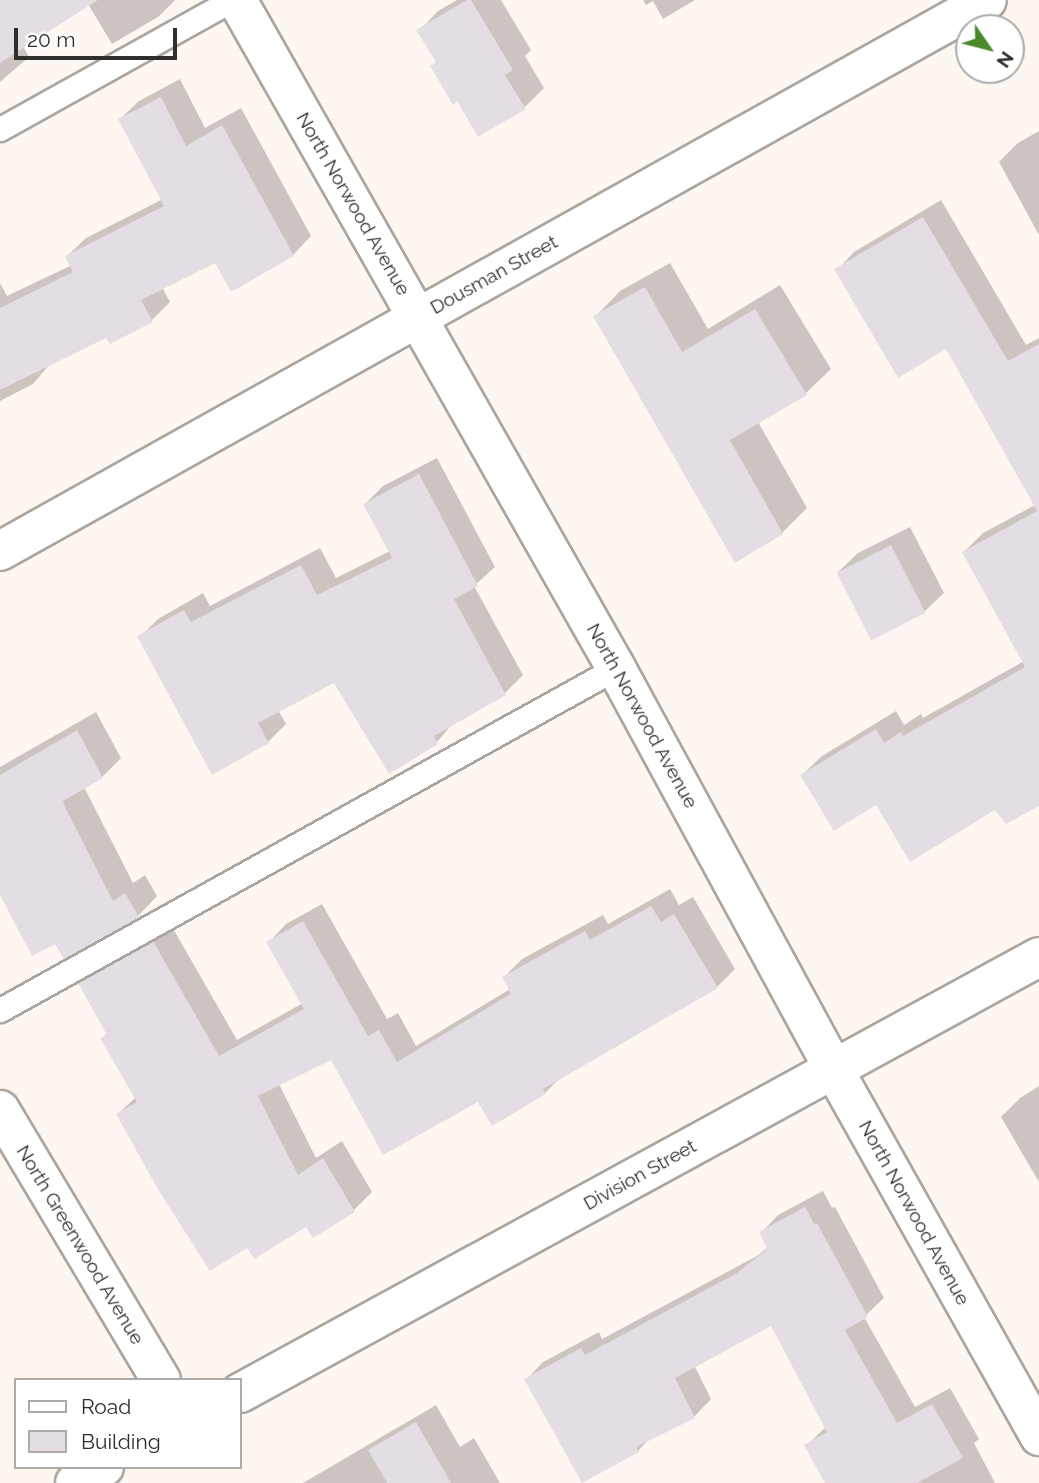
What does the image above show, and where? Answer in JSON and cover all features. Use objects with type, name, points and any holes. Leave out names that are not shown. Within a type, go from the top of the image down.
[{"type":"street","name":"North Norwood Avenue","points":[[235,0],[616,668],[834,1070],[1039,1436]]},
{"type":"street","name":"Dousman Street","points":[[0,551],[987,0]]},
{"type":"street","name":"Division Street","points":[[242,1392],[1039,957]]},
{"type":"street","name":"North Greenwood Avenue","points":[[0,1110],[160,1378]]},
{"type":"street","points":[[75,1483],[100,1469]]},
{"type":"lane","points":[[0,129],[235,0]]},
{"type":"lane","points":[[0,1010],[616,668]]},
{"type":"building","points":[[0,0],[98,0],[0,63]]},
{"type":"building","points":[[471,0],[513,70],[505,75],[526,109],[478,137],[457,101],[453,105],[430,66],[436,62],[416,30]]},
{"type":"building","points":[[161,97],[186,146],[222,125],[294,256],[231,292],[215,263],[141,300],[153,322],[110,344],[106,338],[0,390],[0,308],[73,272],[65,256],[164,206],[118,119]]},
{"type":"building","points":[[923,217],[1008,361],[1039,344],[1039,806],[1006,824],[995,810],[910,862],[876,805],[834,831],[800,775],[876,729],[884,743],[901,732],[903,736],[1025,667],[962,552],[1037,511],[946,349],[898,378],[834,269]]},
{"type":"building","points":[[645,287],[682,352],[755,309],[807,395],[730,440],[783,534],[735,563],[593,316]]},
{"type":"building","points":[[419,474],[478,586],[454,599],[506,695],[434,736],[438,744],[389,774],[334,683],[258,723],[269,743],[212,775],[137,636],[184,610],[191,622],[301,565],[317,595],[392,558],[363,504]]},
{"type":"building","points":[[891,545],[926,613],[871,640],[837,573]]},
{"type":"building","points":[[77,730],[103,778],[63,801],[113,901],[125,893],[139,917],[64,959],[55,944],[32,956],[0,895],[0,775]]},
{"type":"building","points":[[651,906],[661,922],[674,914],[718,988],[543,1089],[546,1094],[492,1126],[478,1102],[383,1155],[331,1060],[258,1096],[298,1175],[323,1158],[355,1212],[313,1238],[306,1227],[254,1259],[247,1248],[210,1271],[159,1191],[116,1114],[137,1102],[100,1038],[107,1035],[78,983],[153,941],[219,1056],[304,1009],[266,942],[303,921],[368,1036],[379,1030],[397,1062],[511,994],[502,977],[585,931],[590,940]]},
{"type":"building","points":[[805,1207],[814,1224],[817,1223],[868,1317],[845,1330],[897,1423],[932,1404],[963,1458],[917,1483],[825,1483],[804,1445],[827,1432],[771,1326],[675,1378],[695,1418],[636,1447],[639,1452],[582,1483],[524,1379],[581,1348],[585,1355],[737,1273],[767,1249],[759,1232]]},
{"type":"building","points":[[416,1422],[451,1483],[387,1483],[368,1450]]}]
